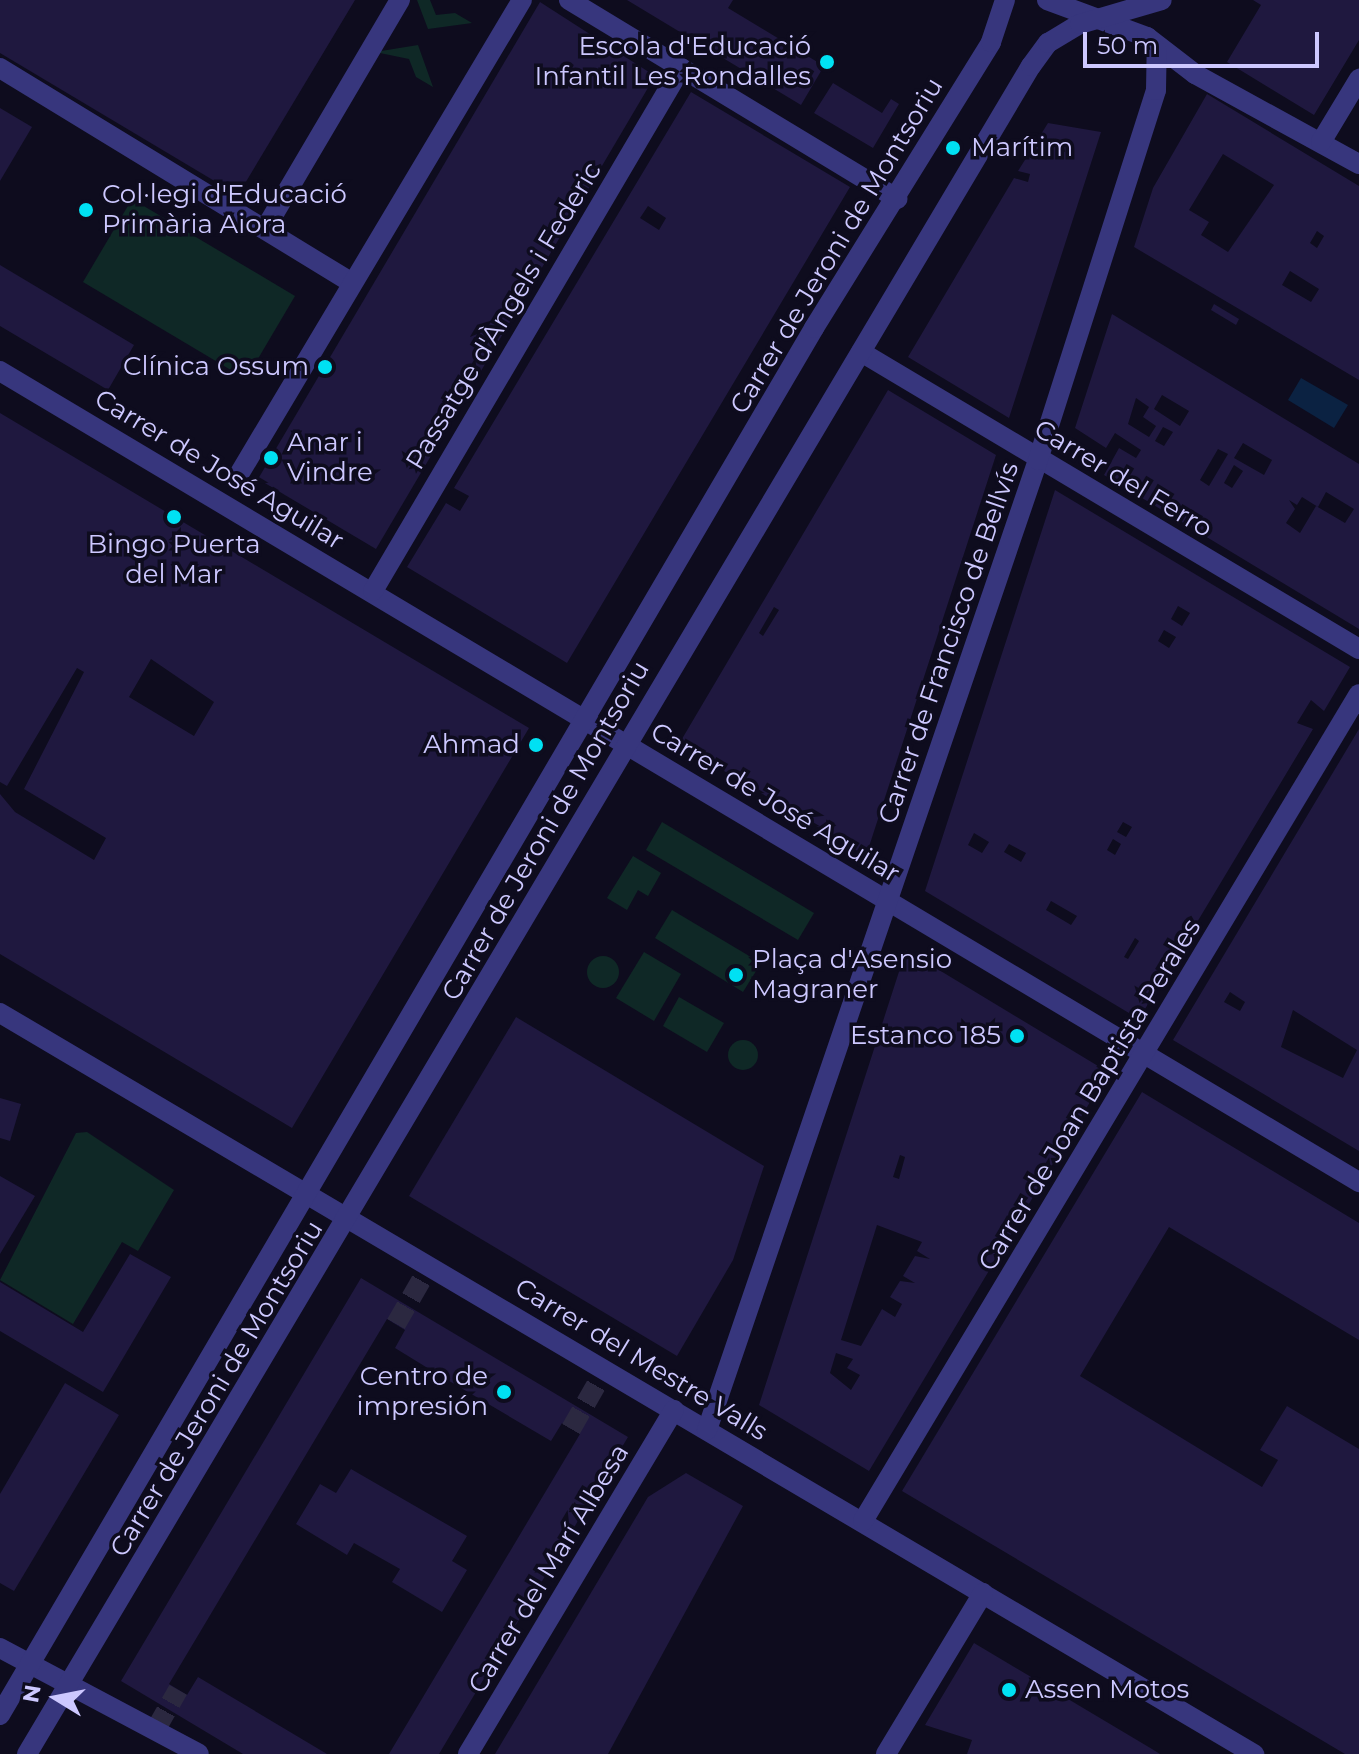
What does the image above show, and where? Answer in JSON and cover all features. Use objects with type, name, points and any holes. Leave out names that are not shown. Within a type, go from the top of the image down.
[{"type":"street","points":[[265,229],[400,0]]},
{"type":"street","points":[[238,476],[522,0]]},
{"type":"street","points":[[569,0],[897,199]]},
{"type":"street","name":"Carrer de Jeroni de Montsoriu","points":[[0,1715],[586,721],[991,42],[1005,0]]},
{"type":"street","points":[[1047,0],[1147,37],[1157,51],[1359,164]]},
{"type":"street","name":"Carrer de Jeroni de Montsoriu","points":[[27,1754],[352,1217],[626,744],[1031,66],[1048,43],[1096,18],[1162,0]]},
{"type":"street","name":"Carrer de Francisco de Bellvís","points":[[707,1430],[1038,460],[1156,90],[1157,51]]},
{"type":"street","points":[[0,68],[351,282]]},
{"type":"street","name":"Passatge d'Àngels i Federic","points":[[373,591],[681,68]]},
{"type":"street","points":[[1321,142],[1359,79]]},
{"type":"street","name":"Carrer del Ferro","points":[[861,352],[1359,649]]},
{"type":"street","name":"Carrer de José Aguilar","points":[[0,371],[1359,1182]]},
{"type":"street","name":"Carrer de Joan Baptista Perales","points":[[863,1521],[1146,1055],[1359,694]]},
{"type":"street","name":"Carrer del Mestre Valls","points":[[0,1013],[352,1217],[1254,1754]]},
{"type":"street","name":"Carrer del Marí Albesa","points":[[468,1754],[674,1410]]},
{"type":"street","points":[[886,1754],[983,1593]]},
{"type":"street","points":[[0,1648],[69,1682],[199,1754]]},
{"type":"green space","points":[[417,0],[430,0],[436,15],[455,13],[472,23],[428,29]]},
{"type":"green space","points":[[418,45],[433,87],[416,77],[409,59],[375,52]]},
{"type":"green space","points":[[132,199],[295,296],[246,379],[83,282]]},
{"type":"green space","points":[[662,822],[814,913],[798,940],[646,850]]},
{"type":"green space","points":[[633,856],[661,873],[648,896],[638,890],[627,910],[607,898]]},
{"type":"green space","points":[[672,910],[761,963],[743,992],[655,938]]},
{"type":"green space","points":[[644,952],[681,974],[654,1021],[616,998]]},
{"type":"green space","points":[[603,956],[615,960],[619,972],[615,984],[603,988],[591,984],[587,972],[591,960]]},
{"type":"green space","points":[[679,997],[724,1023],[707,1052],[663,1026]]},
{"type":"green space","points":[[743,1040],[754,1044],[758,1055],[754,1066],[743,1070],[732,1066],[728,1055],[732,1044]]},
{"type":"green space","points":[[87,1132],[174,1190],[138,1251],[122,1242],[73,1324],[0,1280],[76,1133]]},
{"type":"water","points":[[1301,378],[1348,405],[1334,428],[1288,400]]},
{"type":"building","points":[[0,0],[355,0],[238,195],[0,53]]},
{"type":"building","points":[[627,0],[733,0],[728,8],[824,66],[801,105]]},
{"type":"building","points":[[1253,0],[1359,0],[1359,40],[1314,115],[1227,62],[1261,5]]},
{"type":"building","points":[[540,2],[655,76],[376,549],[258,479]]},
{"type":"building","points":[[833,83],[882,113],[891,99],[899,104],[873,148],[814,113]]},
{"type":"building","points":[[691,92],[850,187],[567,663],[407,567],[446,503],[460,511],[469,496],[454,488]],"holes":[[[648,206],[666,218],[659,230],[640,218]]]},
{"type":"building","points":[[1207,94],[1359,186],[1359,380],[1134,247],[1153,188]],"holes":[[[1223,154],[1274,185],[1228,252],[1201,235],[1209,222],[1189,210]],[[1317,231],[1324,236],[1317,248],[1310,243]],[[1290,271],[1319,289],[1311,302],[1282,285]]]},
{"type":"building","points":[[0,108],[32,127],[0,181]]},
{"type":"building","points":[[1048,123],[1101,132],[1009,418],[908,357],[1014,178],[1028,182],[1030,174],[1018,171]]},
{"type":"building","points":[[0,265],[134,345],[108,390],[0,326]]},
{"type":"building","points":[[1214,304],[1239,319],[1236,325],[1211,310]]},
{"type":"building","points":[[1112,314],[1359,464],[1359,629],[1104,475],[1119,448],[1136,458],[1141,450],[1115,433],[1106,448],[1075,428]],"holes":[[[1162,395],[1189,411],[1180,426],[1154,409]],[[1136,398],[1149,407],[1143,417],[1156,426],[1149,437],[1128,424]],[[1163,427],[1173,432],[1164,446],[1155,441]],[[1243,443],[1272,460],[1264,475],[1234,458]],[[1218,449],[1228,454],[1209,486],[1200,480]],[[1234,465],[1243,471],[1232,488],[1224,483]],[[1326,492],[1354,509],[1345,523],[1316,506],[1300,533],[1286,523],[1295,509],[1289,500],[1297,505],[1302,497],[1318,507]]]},
{"type":"building","points":[[888,390],[996,455],[866,856],[679,744]],"holes":[[[774,607],[779,610],[763,636],[759,633]]]},
{"type":"building","points":[[0,413],[529,728],[292,1128],[0,954],[0,794],[15,812],[94,860],[106,838],[24,789],[84,672],[77,668],[7,786],[0,782]],"holes":[[[151,659],[214,702],[194,736],[129,697]]]},
{"type":"building","points":[[1055,490],[1350,667],[1324,711],[1311,700],[1297,723],[1313,729],[1139,1019],[925,891]],"holes":[[[1178,606],[1190,613],[1182,626],[1171,619]],[[1164,630],[1176,637],[1169,648],[1158,641]],[[1123,822],[1132,827],[1126,837],[1117,832]],[[974,833],[989,842],[982,853],[968,845]],[[1113,839],[1121,844],[1115,855],[1107,850]],[[1009,844],[1026,853],[1021,862],[1004,852]],[[1051,901],[1077,916],[1071,925],[1046,910]],[[1135,938],[1139,941],[1128,959],[1124,957]]]},
{"type":"building","points":[[1359,729],[1359,1151],[1173,1040]],"holes":[[[1230,992],[1245,1002],[1240,1011],[1224,1002]],[[1293,1010],[1357,1050],[1343,1078],[1281,1047]]]},
{"type":"building","points":[[906,950],[1108,1072],[869,1471],[759,1405]],"holes":[[[900,1155],[905,1157],[899,1179],[893,1177]],[[877,1225],[922,1242],[917,1251],[930,1259],[915,1256],[903,1276],[915,1283],[900,1281],[890,1297],[902,1304],[895,1317],[882,1309],[861,1346],[841,1340]],[[836,1353],[853,1359],[847,1368],[860,1375],[851,1390],[830,1373]]]},
{"type":"building","points":[[516,1017],[764,1166],[733,1260],[677,1356],[409,1196]]},
{"type":"building","points":[[1142,1092],[1359,1223],[1359,1340],[1169,1227],[1080,1376],[1262,1487],[1278,1460],[1260,1450],[1287,1406],[1359,1449],[1359,1754],[1345,1754],[902,1491]]},
{"type":"building","points":[[0,1098],[21,1104],[10,1141],[0,1138]]},
{"type":"building","points":[[0,1176],[35,1196],[0,1254]]},
{"type":"building","points":[[130,1254],[171,1277],[103,1392],[0,1331],[0,1282],[83,1332]]},
{"type":"building","points":[[361,1278],[628,1437],[439,1754],[389,1754],[580,1434],[562,1423],[551,1441],[439,1375],[395,1348],[405,1330],[387,1319],[169,1684],[187,1695],[198,1677],[327,1754],[243,1754],[121,1681]]},
{"type":"building","points":[[65,1383],[119,1415],[14,1591],[0,1583],[0,1494]]},
{"type":"building","points":[[351,1469],[467,1536],[452,1561],[467,1570],[442,1612],[392,1582],[400,1569],[354,1543],[347,1555],[296,1524],[320,1484],[336,1493]]},
{"type":"building","points":[[686,1473],[743,1506],[608,1754],[495,1754],[648,1497]]},
{"type":"building","points":[[974,1643],[1160,1754],[967,1754],[972,1740],[925,1725]]},
{"type":"tunnel","points":[[396,1324],[430,1265]]},
{"type":"tunnel","points":[[571,1429],[606,1368]]},
{"type":"tunnel","points":[[156,1729],[178,1690]]},
{"type":"place","name":"Escola d'Educació Infantil Les Rondalles","points":[[827,62]]},
{"type":"place","name":"Marítim","points":[[953,148]]},
{"type":"place","name":"Col·legi d'Educació Primària Aiora","points":[[86,210]]},
{"type":"place","name":"Clínica Ossum","points":[[325,367]]},
{"type":"place","name":"Anar i Vindre","points":[[271,458]]},
{"type":"place","name":"Bingo Puerta del Mar","points":[[174,517]]},
{"type":"place","name":"Ahmad","points":[[536,745]]},
{"type":"place","name":"Plaça d'Asensio Magraner","points":[[736,975]]},
{"type":"place","name":"Estanco 185","points":[[1017,1036]]},
{"type":"place","name":"Centro de impresión","points":[[504,1392]]},
{"type":"place","name":"Assen Motos","points":[[1009,1690]]}]
